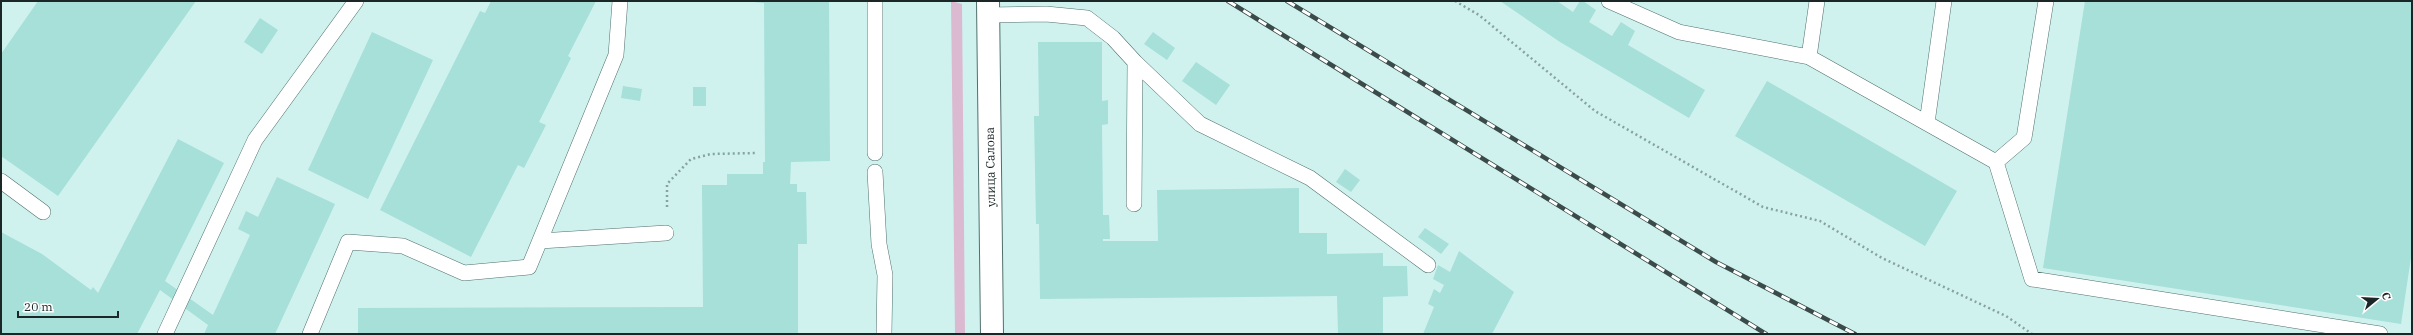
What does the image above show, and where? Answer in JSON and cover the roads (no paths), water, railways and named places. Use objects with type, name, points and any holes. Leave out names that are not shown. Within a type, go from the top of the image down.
[{"type":"street","name":"улица Салова","points":[[988,8],[992,334]]},
{"type":"lane","points":[[165,334],[255,140],[356,1]]},
{"type":"lane","points":[[310,334],[348,242],[403,246],[464,273],[529,267],[616,55],[620,1]]},
{"type":"lane","points":[[875,1],[875,153]]},
{"type":"lane","points":[[1609,1],[1679,32],[1809,57],[1996,162],[2032,279],[2380,334]]},
{"type":"lane","points":[[1809,57],[1817,1]]},
{"type":"lane","points":[[1927,123],[1944,1]]},
{"type":"lane","points":[[1996,162],[2024,138],[2046,1]]},
{"type":"lane","points":[[988,8],[1087,18],[1113,38],[1135,62],[1200,124],[1310,178],[1428,265]]},
{"type":"lane","points":[[1134,204],[1135,62]]},
{"type":"lane","points":[[875,172],[879,244],[885,275],[884,334]]},
{"type":"lane","points":[[1,181],[43,212]]},
{"type":"lane","points":[[540,240],[666,233]]},
{"type":"railway","points":[[1228,1],[1766,334]]},
{"type":"railway","points":[[1287,1],[1716,262],[1855,334]]}]
